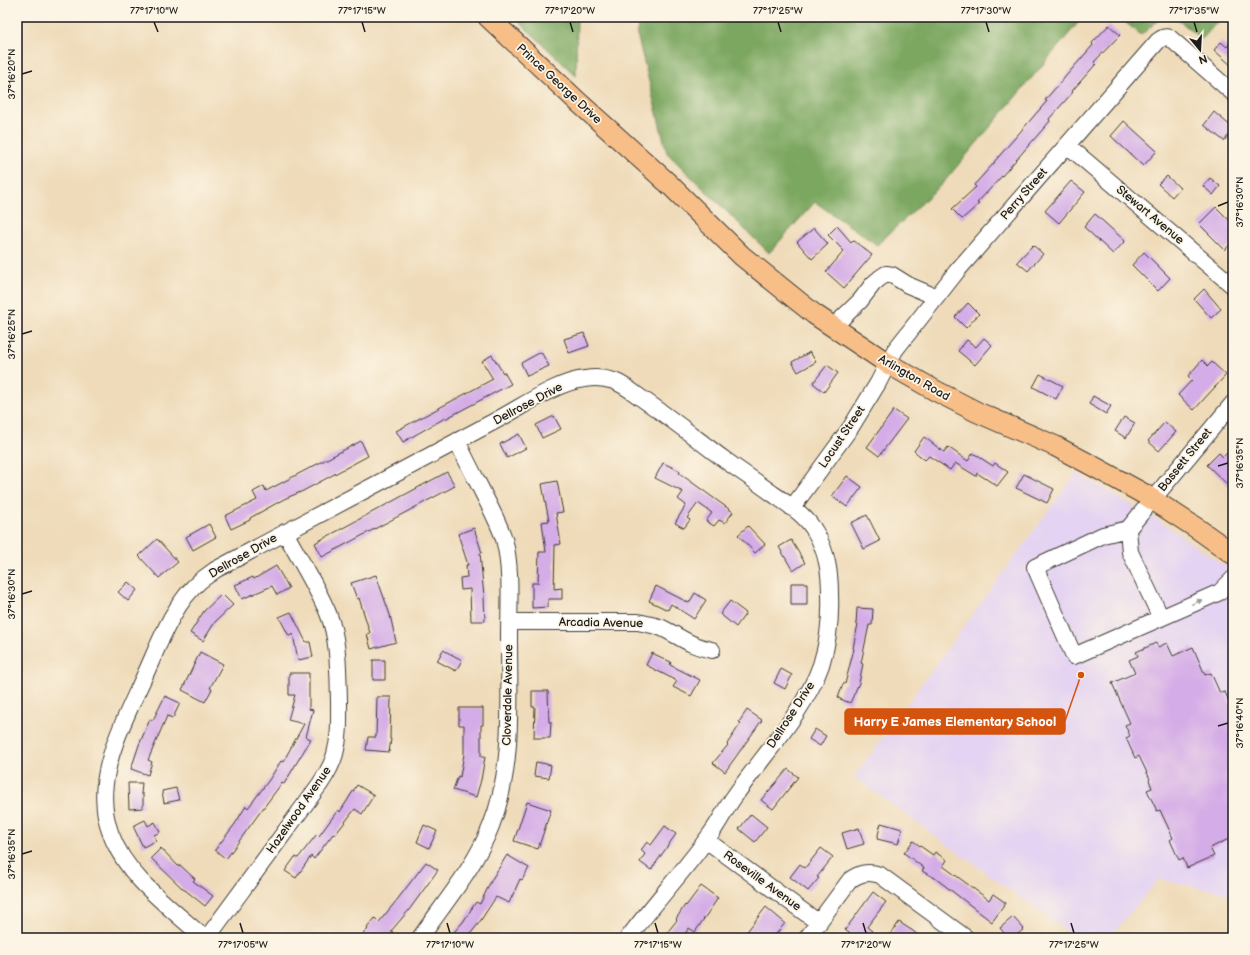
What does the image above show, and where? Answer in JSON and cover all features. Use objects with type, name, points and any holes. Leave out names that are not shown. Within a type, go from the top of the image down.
[{"type":"main road","name":"Prince George Drive","points":[[488,17],[631,150]]},
{"type":"main road","name":"Arlington Road","points":[[631,150],[670,185],[742,256],[783,290],[833,327],[887,363],[936,391],[977,412],[1055,446],[1153,500],[1233,554]]},
{"type":"street","name":"Perry Street","points":[[887,363],[895,350],[957,271],[1158,41],[1166,37],[1170,38],[1233,93]]},
{"type":"street","name":"Stewart Avenue","points":[[1067,145],[1233,286]]},
{"type":"street","points":[[833,327],[860,301],[873,284],[886,274],[892,275],[908,285],[936,297]]},
{"type":"street","name":"Locust Street","points":[[792,508],[851,427],[878,383],[887,363]]},
{"type":"street","name":"Dellrose Drive","points":[[206,938],[142,882],[124,859],[111,833],[105,813],[105,777],[112,750],[170,620],[181,603],[199,582],[215,570],[285,532],[558,386],[579,380],[599,378],[614,381],[623,385],[806,518],[823,546],[828,562],[830,604],[829,626],[821,664],[810,690],[781,734],[733,798],[706,840],[628,938]]},
{"type":"street","name":"Bassett Street","points":[[1128,529],[1233,403]]},
{"type":"street","name":"Cloverdale Avenue","points":[[420,938],[472,864],[491,827],[500,802],[508,746],[508,564],[504,539],[457,441]]},
{"type":"street","points":[[1161,618],[1130,552],[1128,529],[1103,535],[1035,567],[1074,656],[1161,618],[1220,592],[1233,579]]},
{"type":"street","name":"Hazelwood Avenue","points":[[206,938],[320,784],[335,756],[339,736],[338,674],[333,631],[328,614],[320,597],[285,532]]},
{"type":"street","name":"Arcadia Avenue","points":[[509,622],[638,622],[662,628],[692,645],[712,650]]},
{"type":"street","name":"Roseville Avenue","points":[[706,840],[818,923]]},
{"type":"street","points":[[808,938],[850,880],[856,875],[863,873],[880,875],[966,938]]},
{"type":"shaded area","points":[[1076,473],[1161,522],[1233,572],[1233,895],[1159,879],[1109,938],[1076,938],[854,777]]},
{"type":"green space","points":[[514,17],[577,17],[576,76]]},
{"type":"green space","points":[[637,17],[1083,17],[943,183],[877,245],[815,202],[769,253],[667,153],[638,38]]},
{"type":"green space","points":[[1119,17],[1162,17],[1141,35]]},
{"type":"green space","points":[[1175,17],[1222,17],[1202,39]]},
{"type":"building","points":[[1109,25],[1120,35],[1094,62],[1096,64],[1049,119],[1050,121],[977,203],[979,204],[962,219],[952,209],[976,187],[974,185],[1047,101],[1045,100],[1093,45],[1092,43]]},
{"type":"building","points":[[1233,40],[1233,67],[1214,50],[1221,42],[1227,47]]},
{"type":"building","points":[[1214,112],[1233,128],[1224,141],[1204,125]]},
{"type":"building","points":[[1124,121],[1157,151],[1143,166],[1111,136]]},
{"type":"building","points":[[1167,176],[1180,188],[1172,197],[1158,184]]},
{"type":"building","points":[[1210,178],[1220,186],[1213,195],[1203,186]]},
{"type":"building","points":[[1071,181],[1085,192],[1059,223],[1045,211]]},
{"type":"building","points":[[1216,207],[1233,224],[1233,241],[1225,250],[1199,224]]},
{"type":"building","points":[[1095,214],[1125,241],[1113,254],[1084,227]]},
{"type":"building","points":[[837,226],[851,242],[853,240],[872,255],[844,288],[826,272],[844,251],[828,235]]},
{"type":"building","points":[[814,228],[828,244],[812,259],[797,242]]},
{"type":"building","points":[[1033,245],[1043,254],[1028,271],[1017,262]]},
{"type":"building","points":[[1144,252],[1170,278],[1158,291],[1132,265]]},
{"type":"building","points":[[1204,289],[1221,309],[1211,318],[1194,299]]},
{"type":"building","points":[[968,303],[979,314],[966,328],[955,317]]},
{"type":"building","points":[[584,333],[589,346],[569,353],[564,339]]},
{"type":"building","points":[[984,338],[992,345],[975,365],[958,351],[967,340],[976,347]]},
{"type":"building","points":[[541,352],[549,366],[527,376],[521,363]]},
{"type":"building","points":[[810,352],[816,362],[798,372],[792,362]]},
{"type":"building","points":[[492,355],[511,384],[445,418],[403,442],[396,431],[493,379],[482,361]]},
{"type":"building","points":[[1202,360],[1208,366],[1212,362],[1226,375],[1194,410],[1178,395],[1192,380],[1188,376]]},
{"type":"building","points":[[827,365],[838,373],[824,392],[813,383]]},
{"type":"building","points":[[1040,374],[1063,386],[1056,399],[1033,387]]},
{"type":"building","points":[[1093,396],[1111,406],[1106,414],[1089,404]]},
{"type":"building","points":[[894,410],[907,419],[879,456],[867,447]]},
{"type":"building","points":[[554,416],[561,429],[542,438],[536,425]]},
{"type":"building","points":[[1124,417],[1135,423],[1126,438],[1115,431]]},
{"type":"building","points":[[1165,422],[1176,432],[1159,451],[1148,441]]},
{"type":"building","points":[[519,434],[526,448],[507,458],[500,444]]},
{"type":"building","points":[[924,437],[944,452],[948,447],[968,461],[973,453],[993,466],[995,463],[1008,472],[997,486],[977,473],[976,476],[955,463],[950,470],[929,456],[925,460],[914,451]]},
{"type":"building","points":[[361,441],[368,456],[303,491],[284,499],[250,518],[250,520],[231,529],[225,516],[257,500],[253,492],[264,486],[266,491]]},
{"type":"building","points":[[1233,447],[1233,490],[1207,465],[1219,453],[1223,457]]},
{"type":"building","points":[[663,463],[680,471],[679,473],[733,512],[725,523],[719,520],[714,526],[706,521],[712,513],[698,503],[687,518],[690,520],[684,528],[675,523],[686,505],[678,499],[683,492],[655,478]]},
{"type":"building","points":[[447,472],[455,486],[322,557],[315,543]]},
{"type":"building","points":[[1024,474],[1054,489],[1047,503],[1016,488]]},
{"type":"building","points":[[847,476],[862,487],[847,507],[832,496]]},
{"type":"building","points":[[557,481],[563,512],[556,513],[561,544],[555,545],[554,589],[562,588],[562,599],[548,599],[548,607],[532,608],[532,583],[538,583],[539,552],[546,552],[542,522],[549,521],[542,484]]},
{"type":"building","points":[[867,515],[880,541],[864,549],[851,523]]},
{"type":"building","points":[[209,524],[216,537],[193,550],[186,537]]},
{"type":"building","points":[[748,526],[765,544],[755,553],[738,535]]},
{"type":"building","points":[[474,528],[482,553],[480,553],[485,621],[471,621],[470,589],[461,590],[460,578],[467,577],[466,565],[468,565],[458,534]]},
{"type":"building","points":[[157,539],[178,562],[159,578],[139,556]]},
{"type":"building","points":[[791,540],[805,563],[793,571],[779,547]]},
{"type":"building","points":[[276,566],[289,588],[277,595],[272,586],[242,599],[235,585],[253,577],[254,579]]},
{"type":"building","points":[[376,575],[390,615],[396,642],[371,649],[367,634],[370,633],[359,598],[357,599],[351,583]]},
{"type":"building","points":[[128,582],[137,590],[128,601],[118,592]]},
{"type":"building","points":[[791,583],[807,583],[807,605],[791,605]]},
{"type":"building","points":[[656,586],[689,603],[695,593],[706,600],[694,619],[671,604],[668,610],[649,601]]},
{"type":"building","points":[[222,594],[233,605],[215,622],[203,641],[190,633],[204,611]]},
{"type":"building","points":[[730,601],[746,613],[736,627],[720,614]]},
{"type":"building","points":[[857,608],[873,609],[872,625],[869,625],[861,663],[863,664],[859,683],[850,703],[838,698],[843,684],[845,684],[854,649],[858,624],[856,624]]},
{"type":"building","points":[[291,612],[306,642],[310,642],[313,657],[298,660],[293,634],[289,636],[279,617]]},
{"type":"building","points":[[1156,643],[1158,647],[1167,643],[1173,656],[1193,647],[1205,675],[1211,673],[1220,693],[1225,692],[1233,711],[1233,714],[1229,716],[1233,724],[1233,837],[1210,848],[1214,856],[1187,868],[1183,858],[1179,860],[1170,840],[1173,838],[1160,810],[1157,811],[1147,790],[1152,788],[1150,779],[1139,756],[1135,758],[1126,738],[1130,736],[1125,725],[1130,723],[1112,683],[1135,673],[1129,660],[1138,656],[1136,652]]},
{"type":"building","points":[[443,650],[462,660],[456,671],[437,661]]},
{"type":"building","points":[[200,652],[223,664],[210,688],[212,689],[205,702],[182,690]]},
{"type":"building","points":[[652,653],[671,662],[670,665],[700,680],[691,696],[673,687],[677,681],[646,665]]},
{"type":"building","points":[[373,660],[385,660],[385,680],[373,680]]},
{"type":"building","points":[[781,669],[792,675],[785,689],[774,683]]},
{"type":"building","points":[[289,673],[309,673],[309,709],[313,710],[306,737],[311,739],[284,784],[282,783],[226,859],[215,850],[235,824],[246,806],[248,808],[281,761],[283,762],[304,724],[288,720],[295,695],[289,695]]},
{"type":"building","points":[[532,691],[548,691],[549,722],[551,722],[550,738],[534,738],[535,707],[532,707]]},
{"type":"building","points":[[165,696],[180,703],[173,718],[167,716],[148,760],[152,762],[148,775],[131,769],[150,719],[153,720]]},
{"type":"building","points":[[377,697],[391,697],[391,739],[389,752],[366,750],[368,737],[376,737]]},
{"type":"building","points":[[459,708],[483,708],[483,725],[481,725],[481,757],[485,757],[476,797],[453,790],[458,776],[460,777],[464,754],[464,725],[459,725]]},
{"type":"building","points":[[747,710],[762,720],[725,772],[713,763],[728,745],[727,744],[741,723],[739,722]]},
{"type":"building","points":[[815,729],[826,736],[820,746],[809,739]]},
{"type":"building","points":[[536,762],[551,765],[549,778],[534,776]]},
{"type":"building","points":[[788,769],[798,777],[773,809],[761,800]]},
{"type":"building","points":[[128,783],[142,783],[141,794],[143,794],[143,808],[129,809]]},
{"type":"building","points":[[357,785],[374,795],[362,814],[355,809],[314,859],[311,856],[296,878],[285,871],[295,857],[298,858],[317,834],[319,836],[338,810],[340,812]]},
{"type":"building","points":[[176,788],[179,800],[164,803],[162,791]]},
{"type":"building","points":[[527,802],[551,810],[538,849],[514,841]]},
{"type":"building","points":[[751,814],[767,827],[755,842],[739,829]]},
{"type":"building","points":[[145,820],[148,826],[155,822],[160,832],[154,835],[156,841],[143,847],[133,826]]},
{"type":"building","points":[[881,823],[902,829],[898,844],[877,839]]},
{"type":"building","points":[[424,825],[437,831],[429,848],[417,842]]},
{"type":"building","points":[[665,826],[676,834],[651,870],[640,862],[645,854],[641,850],[647,842],[651,845]]},
{"type":"building","points":[[859,828],[864,844],[847,849],[842,833]]},
{"type":"building","points":[[913,841],[933,855],[935,852],[947,860],[943,866],[989,900],[993,894],[1006,903],[992,922],[935,878],[922,871],[924,868],[904,853]]},
{"type":"building","points":[[161,848],[179,867],[180,865],[195,879],[193,881],[213,896],[205,906],[184,890],[151,858]]},
{"type":"building","points":[[821,848],[833,857],[808,891],[790,877],[800,864],[805,868]]},
{"type":"building","points":[[507,855],[529,868],[522,880],[520,879],[509,903],[496,897],[467,938],[462,938],[454,932],[463,922],[476,902],[480,904],[492,879]]},
{"type":"building","points":[[426,862],[438,870],[409,910],[391,931],[393,932],[388,938],[359,938],[368,929],[367,928],[375,918],[379,922]]},
{"type":"building","points":[[701,886],[718,898],[695,932],[689,928],[682,938],[663,938],[677,920],[676,919],[685,905],[686,906]]},
{"type":"building","points":[[873,892],[886,902],[867,927],[872,931],[866,938],[856,938],[845,930]]},
{"type":"building","points":[[766,907],[785,923],[773,938],[742,938]]},
{"type":"building","points":[[1013,917],[1024,929],[1013,938],[1008,938],[1000,928]]},
{"type":"building","points":[[899,922],[913,931],[921,938],[888,938]]},
{"type":"place","name":"Harry E James Elementary School","points":[[1081,675]]}]
